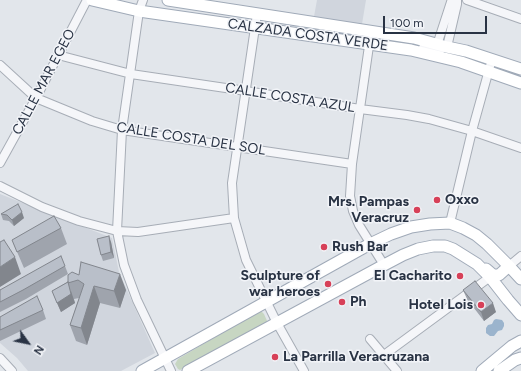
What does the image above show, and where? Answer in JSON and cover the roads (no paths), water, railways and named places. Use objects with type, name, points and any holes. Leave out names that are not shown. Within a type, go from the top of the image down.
[{"type":"main road","name":"CALZADA COSTA VERDE","points":[[92,0],[128,4],[139,11],[411,50],[461,62],[521,83]]},
{"type":"main road","name":"CALZADA COSTA VERDE","points":[[168,0],[414,38],[466,51],[521,69]]},
{"type":"main road","points":[[142,371],[370,244],[411,227],[450,223],[463,228],[476,235],[487,244],[521,279]]},
{"type":"main road","points":[[188,371],[384,265],[418,249],[433,246],[445,246],[454,249],[482,266],[493,275],[499,275],[510,266]]},
{"type":"main road","points":[[477,264],[521,314]]},
{"type":"main road","points":[[482,371],[512,346],[521,341]]},
{"type":"main road","points":[[499,371],[515,360],[521,358]]},
{"type":"street","name":"CALLE MAR EGEO","points":[[0,163],[87,0]]},
{"type":"street","points":[[143,0],[139,11],[122,130],[117,231],[124,265],[137,300],[171,371]]},
{"type":"street","points":[[442,46],[451,2],[453,0]]},
{"type":"street","points":[[411,50],[417,47],[437,50],[443,48],[442,46],[457,4],[456,0]]},
{"type":"street","points":[[467,0],[521,19]]},
{"type":"street","points":[[257,14],[232,183],[234,218],[246,260],[266,302],[304,371]]},
{"type":"street","points":[[255,27],[261,20],[264,19],[292,23],[297,20]]},
{"type":"street","points":[[371,32],[352,164],[350,196],[353,211],[359,225],[384,265]]},
{"type":"street","name":"CALLE COSTA AZUL","points":[[58,55],[131,74],[422,118],[472,131],[521,148]]},
{"type":"street","points":[[450,223],[472,131],[492,59]]},
{"type":"street","name":"CALLE COSTA DEL SOL","points":[[0,65],[36,98],[92,121],[122,130],[352,164]]},
{"type":"street","points":[[488,71],[492,67],[499,65],[521,73]]},
{"type":"street","points":[[0,78],[7,71]]},
{"type":"street","points":[[0,186],[42,207],[79,221],[117,231],[138,232],[234,218]]},
{"type":"street","points":[[510,266],[521,256]]},
{"type":"street","points":[[384,355],[490,277]]},
{"type":"street","points":[[370,338],[397,371]]},
{"type":"street","points":[[1,361],[12,371]]},
{"type":"water","points":[[496,319],[502,320],[504,326],[502,330],[498,331],[494,336],[490,336],[486,333],[486,328]]},
{"type":"place","name":"Oxxo","points":[[437,200]]},
{"type":"place","name":"Mrs. Pampas Veracruz","points":[[417,210]]},
{"type":"place","name":"Rush Bar","points":[[324,247]]},
{"type":"place","name":"El Cacharito","points":[[460,276]]},
{"type":"place","name":"Sculpture of war heroes","points":[[328,284]]},
{"type":"place","name":"Ph","points":[[342,302]]},
{"type":"place","name":"Hotel Lois","points":[[481,305]]},
{"type":"place","name":"La Parrilla Veracruzana","points":[[275,357]]}]
